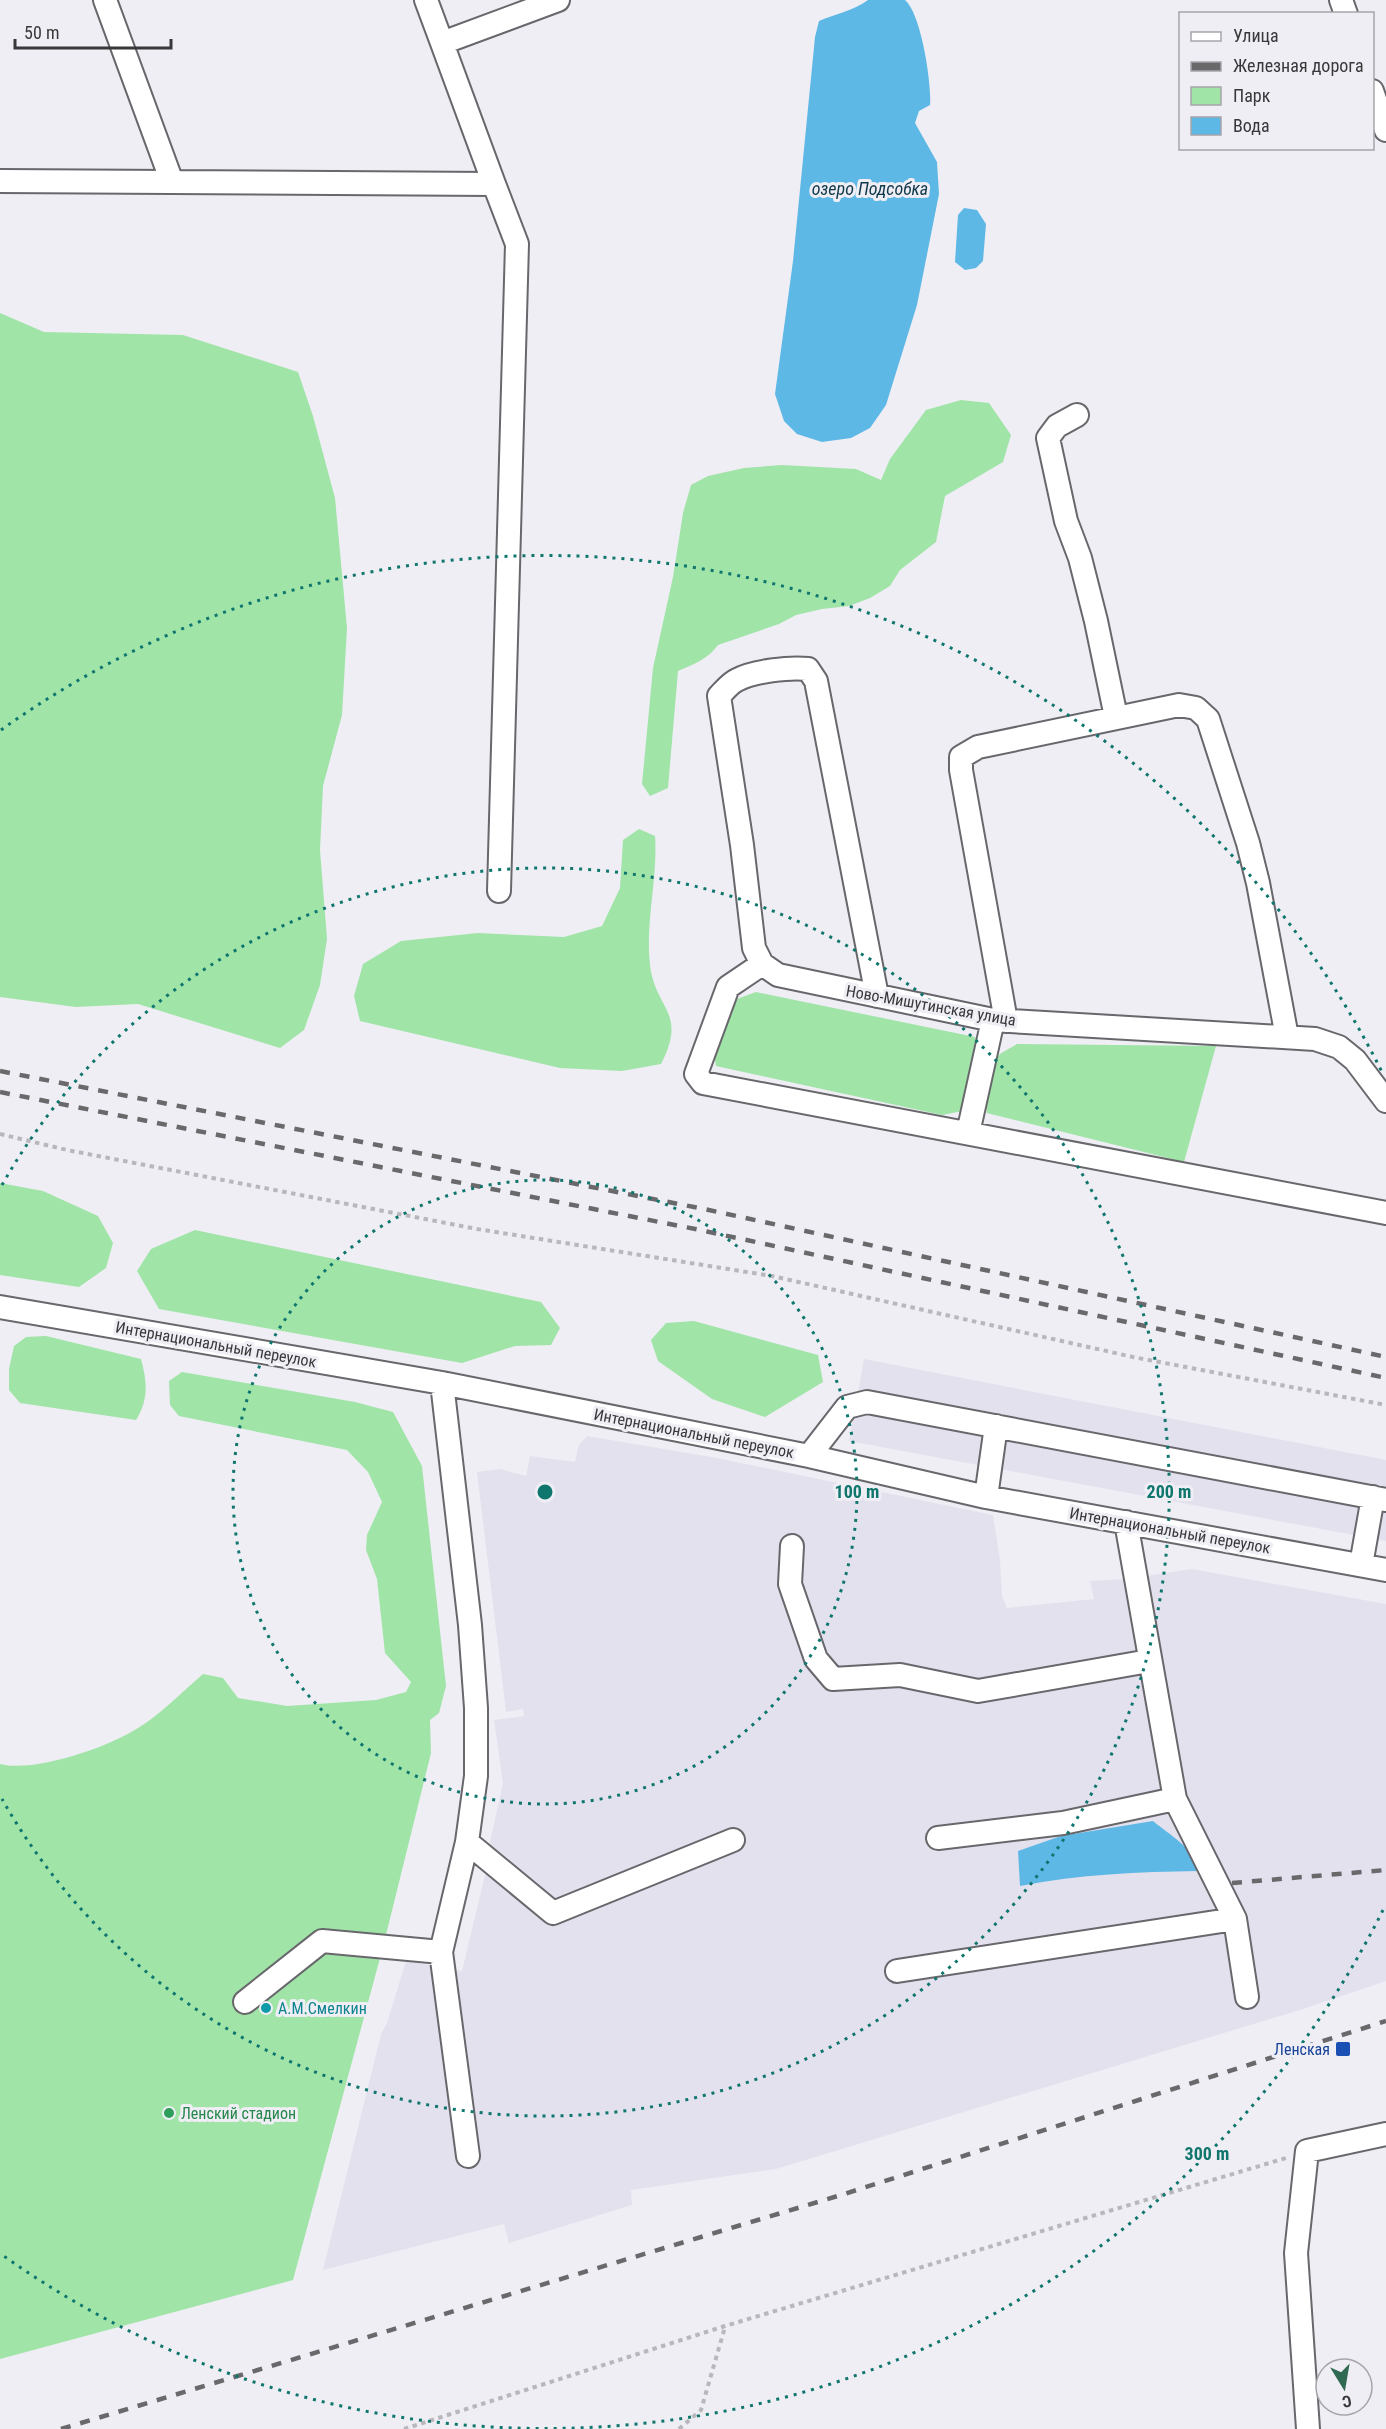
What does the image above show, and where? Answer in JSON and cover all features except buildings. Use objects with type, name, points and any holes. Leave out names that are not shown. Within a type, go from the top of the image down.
[{"type":"street","points":[[105,0],[172,182]]},
{"type":"street","points":[[426,0],[517,244],[499,891]]},
{"type":"street","points":[[442,43],[558,0]]},
{"type":"street","points":[[1374,97],[1386,130]]},
{"type":"street","points":[[0,181],[494,184]]},
{"type":"street","points":[[1077,415],[1057,426],[1048,438],[1066,521],[1080,558],[1093,610],[1116,717]]},
{"type":"street","points":[[876,996],[816,681],[808,669],[797,668],[756,674],[736,680],[719,696],[742,845],[754,948],[762,964],[728,987],[696,1074],[703,1083],[1386,1213]]},
{"type":"street","points":[[968,1133],[1000,1020],[961,771],[961,758],[978,747],[1179,705],[1196,708],[1208,719],[1253,863],[1287,1037]]},
{"type":"street","name":"Ново-Мишутинская улица","points":[[762,964],[778,975],[1000,1020],[1315,1039],[1338,1047],[1355,1060],[1386,1101]]},
{"type":"street","name":"Интернациональный переулок","points":[[0,1307],[442,1383],[809,1456],[986,1497],[1386,1570]]},
{"type":"street","points":[[442,1383],[470,1625],[476,1708],[476,1776],[467,1842],[441,1952],[468,2156]]},
{"type":"street","points":[[809,1456],[847,1407],[867,1402],[1379,1499],[1361,1565]]},
{"type":"street","points":[[986,1497],[996,1426]]},
{"type":"street","points":[[1126,1522],[1175,1799],[1235,1918],[1247,1997]]},
{"type":"street","points":[[792,1546],[790,1584],[816,1659],[833,1679],[900,1675],[978,1691],[1149,1661]]},
{"type":"street","points":[[939,1838],[1063,1823],[1175,1799]]},
{"type":"street","points":[[467,1842],[553,1913],[733,1840]]},
{"type":"street","points":[[897,1971],[1235,1918]]},
{"type":"street","points":[[245,2002],[322,1941],[441,1952]]},
{"type":"street","points":[[1308,2429],[1296,2253],[1307,2151],[1386,2134]]},
{"type":"path","points":[[0,1134],[67,1150],[477,1229],[772,1276],[1132,1358],[1386,1405]]},
{"type":"path","points":[[404,2429],[725,2326],[1307,2151]]},
{"type":"path","points":[[679,2429],[701,2410],[725,2326]]},
{"type":"shaded area","points":[[864,1359],[1386,1460],[1386,1541],[849,1441]]},
{"type":"shaded area","points":[[587,1436],[717,1458],[993,1515],[1000,1560],[1002,1596],[1007,1608],[1094,1599],[1090,1581],[1127,1579],[1192,1569],[1386,1604],[1386,1981],[1303,2009],[776,2169],[631,2190],[632,2205],[509,2243],[504,2224],[323,2270],[381,2034],[387,2023],[406,1961],[462,1971],[487,1867],[503,1783],[494,1720],[524,1716],[523,1709],[506,1712],[477,1472],[500,1469],[526,1476],[530,1456],[575,1462],[579,1445]]},
{"type":"green space","points":[[0,313],[44,332],[183,335],[298,372],[313,416],[335,498],[347,628],[342,715],[323,786],[320,850],[327,939],[320,985],[304,1030],[280,1048],[138,1004],[76,1007],[0,997]]},
{"type":"green space","points":[[961,400],[989,403],[1011,435],[1003,462],[945,496],[936,542],[900,570],[890,586],[870,598],[849,606],[796,615],[779,624],[718,645],[705,658],[678,671],[668,788],[650,796],[642,784],[653,668],[673,577],[683,513],[691,485],[708,476],[744,468],[782,465],[856,469],[881,480],[890,459],[926,410]]},
{"type":"green space","points":[[639,829],[655,836],[655,868],[649,933],[650,965],[653,980],[671,1021],[668,1047],[661,1064],[622,1071],[560,1068],[360,1021],[354,996],[363,964],[401,941],[478,933],[564,937],[602,926],[620,888],[623,840]]},
{"type":"green space","points":[[756,992],[975,1037],[978,1055],[963,1111],[942,1115],[716,1066],[714,1054],[737,999]]},
{"type":"green space","points":[[1017,1044],[1216,1046],[1184,1162],[987,1113],[985,1091],[989,1070],[999,1055]]},
{"type":"green space","points":[[0,1183],[43,1191],[98,1216],[113,1243],[106,1268],[79,1287],[0,1275]]},
{"type":"green space","points":[[195,1230],[541,1302],[560,1328],[551,1345],[515,1346],[462,1363],[159,1309],[137,1271],[151,1249]]},
{"type":"green space","points":[[694,1321],[818,1355],[823,1382],[765,1417],[712,1399],[658,1361],[651,1340],[666,1323]]},
{"type":"green space","points":[[46,1336],[141,1359],[146,1390],[143,1405],[136,1420],[20,1403],[9,1390],[9,1369],[14,1346],[26,1337]]},
{"type":"green space","name":"Ленский стадион","points":[[182,1372],[355,1402],[393,1412],[422,1466],[446,1686],[439,1713],[430,1720],[431,1753],[383,1947],[293,2280],[0,2359],[0,1764],[15,1766],[51,1762],[109,1743],[147,1722],[203,1674],[223,1678],[238,1698],[287,1706],[376,1700],[406,1692],[411,1682],[385,1653],[377,1579],[366,1550],[367,1535],[382,1502],[368,1472],[347,1450],[179,1416],[170,1405],[169,1381]]},
{"type":"water","name":"озеро Подсобка","points":[[868,0],[905,0],[916,19],[927,66],[930,105],[919,111],[915,123],[937,162],[939,194],[917,305],[886,405],[870,428],[851,438],[822,442],[797,434],[784,421],[775,394],[793,261],[815,37],[819,21]]},
{"type":"water","points":[[964,208],[977,210],[986,224],[983,261],[976,268],[965,270],[955,262],[958,215]]},
{"type":"water","points":[[1153,1821],[1187,1849],[1197,1863],[1199,1871],[1109,1874],[1020,1886],[1018,1851],[1061,1836]]},
{"type":"railway","points":[[0,1071],[704,1209],[1386,1357]]},
{"type":"railway","points":[[0,1092],[700,1230],[1386,1378]]},
{"type":"railway","points":[[1232,1883],[1386,1870]]},
{"type":"railway","points":[[61,2429],[841,2195],[1386,2021]]},
{"type":"place","name":"А.М.Смелкин","points":[[266,2008]]},
{"type":"place","name":"Ленская","points":[[1343,2049]]},
{"type":"place","name":"Ленский стадион","points":[[169,2113]]}]
